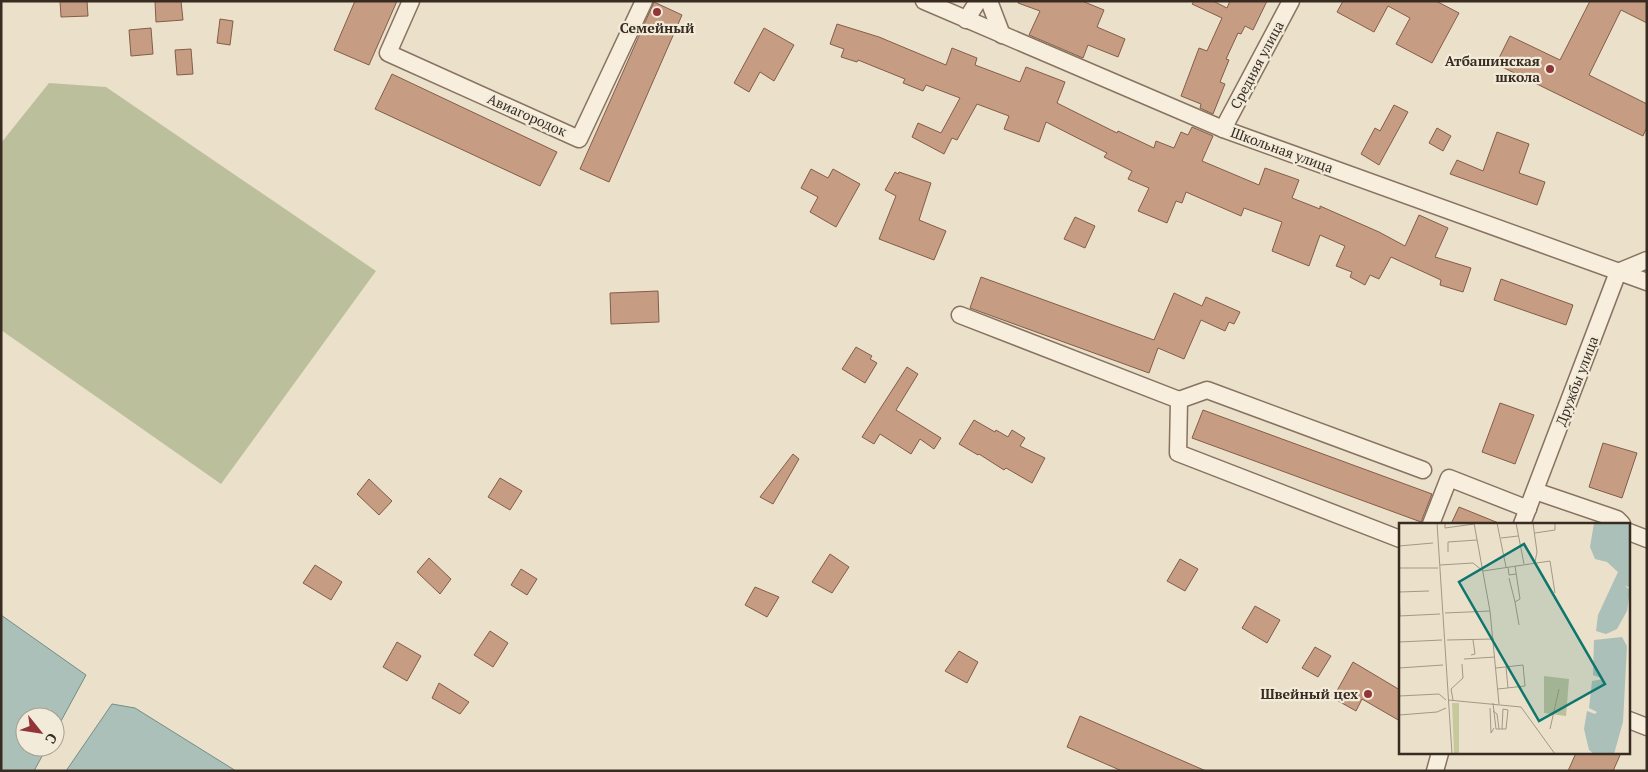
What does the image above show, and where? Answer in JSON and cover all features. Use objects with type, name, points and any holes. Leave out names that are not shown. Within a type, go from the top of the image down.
[{"type":"street","name":"Авиагородок","points":[[412,1],[388,53],[579,139],[644,1]]},
{"type":"street","name":"Школьная улица","points":[[924,1],[1223,129],[1647,282]]},
{"type":"street","points":[[966,20],[978,1]]},
{"type":"street","points":[[989,1],[1002,35]]},
{"type":"street","name":"Средняя улица","points":[[1223,129],[1291,1]]},
{"type":"street","points":[[1618,272],[1647,260]]},
{"type":"street","name":"Дружбы улица","points":[[1522,523],[1618,272]]},
{"type":"street","points":[[960,315],[1179,400],[1207,390],[1423,470]]},
{"type":"street","points":[[1179,400],[1178,453],[1399,539]]},
{"type":"street","points":[[1431,523],[1449,478],[1528,509]]},
{"type":"street","points":[[1535,491],[1617,519],[1621,523]]},
{"type":"street","points":[[1630,532],[1647,539]]},
{"type":"street","points":[[1630,720],[1647,727]]},
{"type":"street","points":[[1435,771],[1440,754]]},
{"type":"green space","points":[[49,83],[106,87],[376,271],[221,484],[1,330],[1,143]]},
{"type":"water","points":[[1,615],[86,675],[65,714],[65,707],[15,707],[15,757],[42,757],[34,771],[1,771]]},
{"type":"water","points":[[112,704],[135,708],[236,771],[66,771]]},
{"type":"building","points":[[60,1],[87,1],[88,16],[61,17]]},
{"type":"building","points":[[155,1],[181,1],[183,20],[156,22]]},
{"type":"building","points":[[355,1],[397,1],[369,65],[334,50]]},
{"type":"building","points":[[1018,1],[1082,1],[1104,10],[1097,27],[1125,39],[1118,57],[1088,45],[1083,58],[1029,35],[1040,11],[1018,3]]},
{"type":"building","points":[[1194,1],[1213,1],[1227,8],[1230,1],[1267,1],[1253,30],[1245,26],[1241,34],[1238,33],[1226,59],[1229,60],[1220,82],[1225,84],[1213,114],[1200,108],[1201,104],[1181,96],[1199,48],[1207,51],[1222,18],[1192,4]]},
{"type":"building","points":[[1343,1],[1436,1],[1459,13],[1432,63],[1396,44],[1410,18],[1388,6],[1374,32],[1337,12]]},
{"type":"building","name":"Атбашинская школа","points":[[1590,1],[1647,1],[1647,23],[1621,10],[1589,75],[1647,104],[1647,127],[1643,136],[1496,64],[1510,36],[1560,60]]},
{"type":"building","points":[[654,2],[682,15],[609,182],[580,169]]},
{"type":"building","points":[[220,19],[233,21],[230,45],[217,43]]},
{"type":"building","points":[[837,24],[879,37],[946,65],[952,48],[977,58],[975,65],[1020,82],[1026,67],[1065,82],[1057,103],[1117,133],[1118,131],[1154,148],[1156,141],[1174,148],[1181,132],[1188,135],[1192,127],[1213,136],[1202,161],[1259,185],[1265,168],[1299,180],[1292,198],[1320,209],[1320,206],[1379,232],[1405,246],[1419,215],[1448,228],[1435,257],[1471,268],[1463,292],[1440,285],[1441,280],[1391,257],[1379,279],[1370,275],[1365,285],[1350,277],[1352,272],[1336,266],[1345,246],[1320,235],[1309,266],[1272,251],[1282,222],[1244,208],[1241,216],[1186,192],[1182,203],[1176,201],[1167,223],[1138,211],[1149,188],[1128,179],[1132,171],[1104,157],[1107,153],[1046,122],[1039,142],[1004,129],[1009,116],[977,104],[957,140],[952,138],[944,154],[912,137],[918,123],[941,133],[960,98],[926,85],[923,91],[903,83],[905,79],[858,60],[857,62],[841,57],[844,49],[830,44]]},
{"type":"building","points":[[151,28],[153,54],[131,56],[129,30]]},
{"type":"building","points":[[764,28],[794,45],[774,81],[760,72],[749,92],[734,83]]},
{"type":"building","points":[[191,49],[193,74],[177,75],[175,50]]},
{"type":"building","points":[[392,74],[557,152],[540,186],[375,109]]},
{"type":"building","points":[[1394,105],[1408,112],[1379,165],[1361,154],[1375,128],[1380,131]]},
{"type":"building","points":[[1437,128],[1451,136],[1443,151],[1429,143]]},
{"type":"building","points":[[1497,132],[1529,144],[1519,173],[1545,182],[1537,205],[1450,174],[1457,160],[1483,171]]},
{"type":"building","points":[[811,169],[828,178],[833,169],[860,184],[836,227],[810,212],[818,197],[801,188]]},
{"type":"building","points":[[895,172],[931,183],[919,220],[946,231],[934,260],[879,239],[896,196],[885,190]]},
{"type":"building","points":[[1075,217],[1095,226],[1085,248],[1064,239]]},
{"type":"building","points":[[981,277],[1154,340],[1174,293],[1202,306],[1206,297],[1240,312],[1234,324],[1229,322],[1225,331],[1201,320],[1184,359],[1158,348],[1149,373],[970,308]]},
{"type":"building","points":[[1501,279],[1573,305],[1566,325],[1494,300]]},
{"type":"building","points":[[658,291],[659,322],[611,324],[610,293]]},
{"type":"building","points":[[856,347],[872,356],[870,359],[877,363],[865,383],[842,369]]},
{"type":"building","points":[[907,367],[918,374],[896,410],[941,438],[934,449],[920,439],[911,454],[880,434],[874,444],[862,437]]},
{"type":"building","points":[[1500,403],[1534,415],[1515,464],[1482,452]]},
{"type":"building","points":[[1203,410],[1432,494],[1421,522],[1192,438]]},
{"type":"building","points":[[974,420],[1008,437],[1012,430],[1025,438],[1020,446],[1045,458],[1032,483],[1006,468],[1004,470],[959,444]]},
{"type":"building","points":[[1603,443],[1637,453],[1622,498],[1589,487]]},
{"type":"building","points":[[793,454],[799,459],[773,504],[760,497]]},
{"type":"building","points":[[500,478],[522,491],[510,510],[488,497]]},
{"type":"building","points":[[369,479],[392,501],[379,515],[357,494]]},
{"type":"building","points":[[1459,507],[1499,523],[1451,523]]},
{"type":"building","points":[[830,554],[849,567],[832,593],[812,582]]},
{"type":"building","points":[[429,558],[451,579],[440,594],[417,572]]},
{"type":"building","points":[[1180,559],[1198,569],[1185,591],[1167,581]]},
{"type":"building","points":[[315,565],[342,582],[331,600],[303,583]]},
{"type":"building","points":[[521,569],[537,579],[527,595],[511,585]]},
{"type":"building","points":[[755,587],[779,597],[767,617],[745,605]]},
{"type":"building","points":[[1255,606],[1280,620],[1267,643],[1242,628]]},
{"type":"building","points":[[490,631],[508,643],[493,667],[474,655]]},
{"type":"building","points":[[397,642],[421,656],[407,681],[383,667]]},
{"type":"building","points":[[1315,647],[1331,656],[1318,677],[1302,668]]},
{"type":"building","points":[[959,651],[978,662],[967,683],[945,671]]},
{"type":"building","name":"Швейный цех","points":[[1353,662],[1399,689],[1399,720],[1362,699],[1356,711],[1333,698]]},
{"type":"building","points":[[439,683],[469,702],[460,714],[432,698]]},
{"type":"building","points":[[1080,716],[1206,771],[1122,771],[1067,747]]},
{"type":"building","points":[[1576,754],[1621,754],[1613,771],[1568,771]]},
{"type":"place","name":"Семейный","points":[[657,12]]},
{"type":"place","name":"Атбашинская школа","points":[[1550,69]]},
{"type":"place","name":"Швейный цех","points":[[1368,694]]}]
